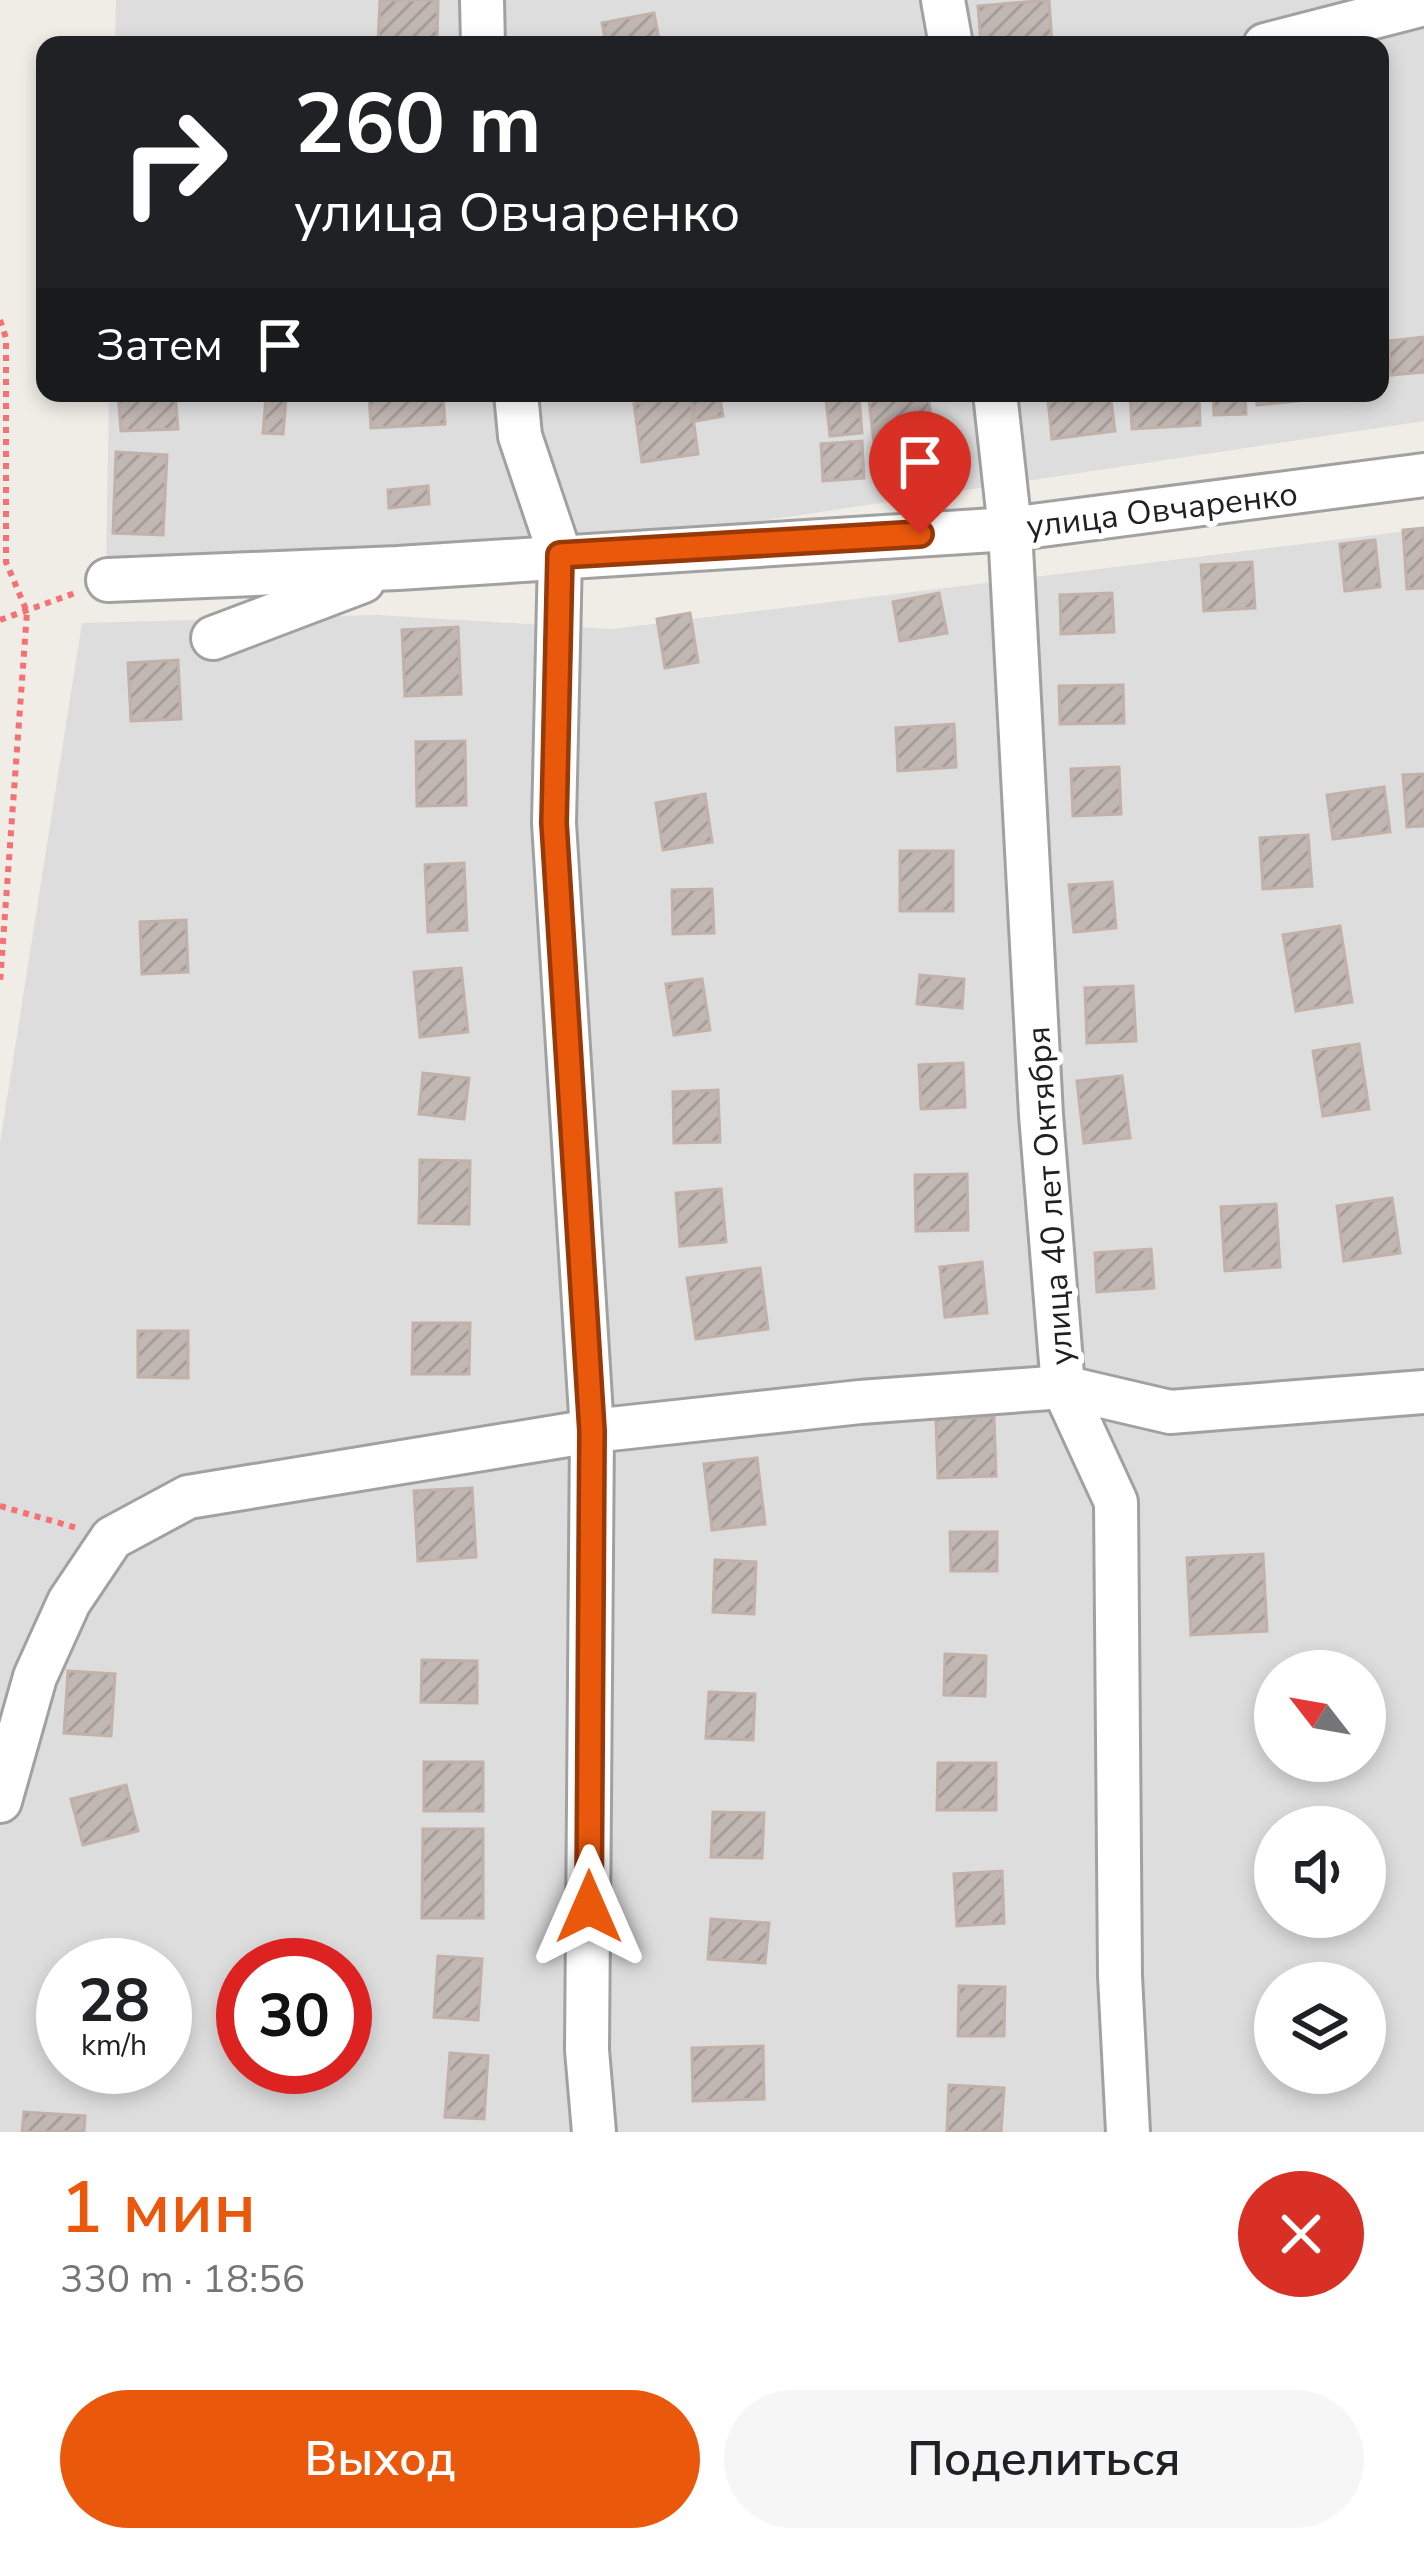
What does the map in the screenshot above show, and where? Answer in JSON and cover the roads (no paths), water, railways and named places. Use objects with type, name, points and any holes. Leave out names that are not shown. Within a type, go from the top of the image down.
[{"type":"street","points":[[482,0],[483,36]]},
{"type":"street","points":[[943,0],[950,36]]},
{"type":"street","points":[[1300,36],[1424,4]]},
{"type":"street","points":[[517,402],[520,436],[560,555],[554,823],[592,1431],[587,2050],[594,2132]]},
{"type":"street","name":"улица 40 лет Октября","points":[[995,402],[1010,529],[1041,1114],[1063,1387],[1116,1502],[1120,1976],[1128,2132]]},
{"type":"street","name":"улица Овчаренко","points":[[108,580],[398,568],[1010,529],[1424,475]]},
{"type":"street","points":[[213,638],[398,568]]},
{"type":"street","points":[[0,1801],[34,1677],[69,1602],[112,1538],[188,1497],[592,1431],[1063,1387],[1170,1412],[1424,1392]]}]
